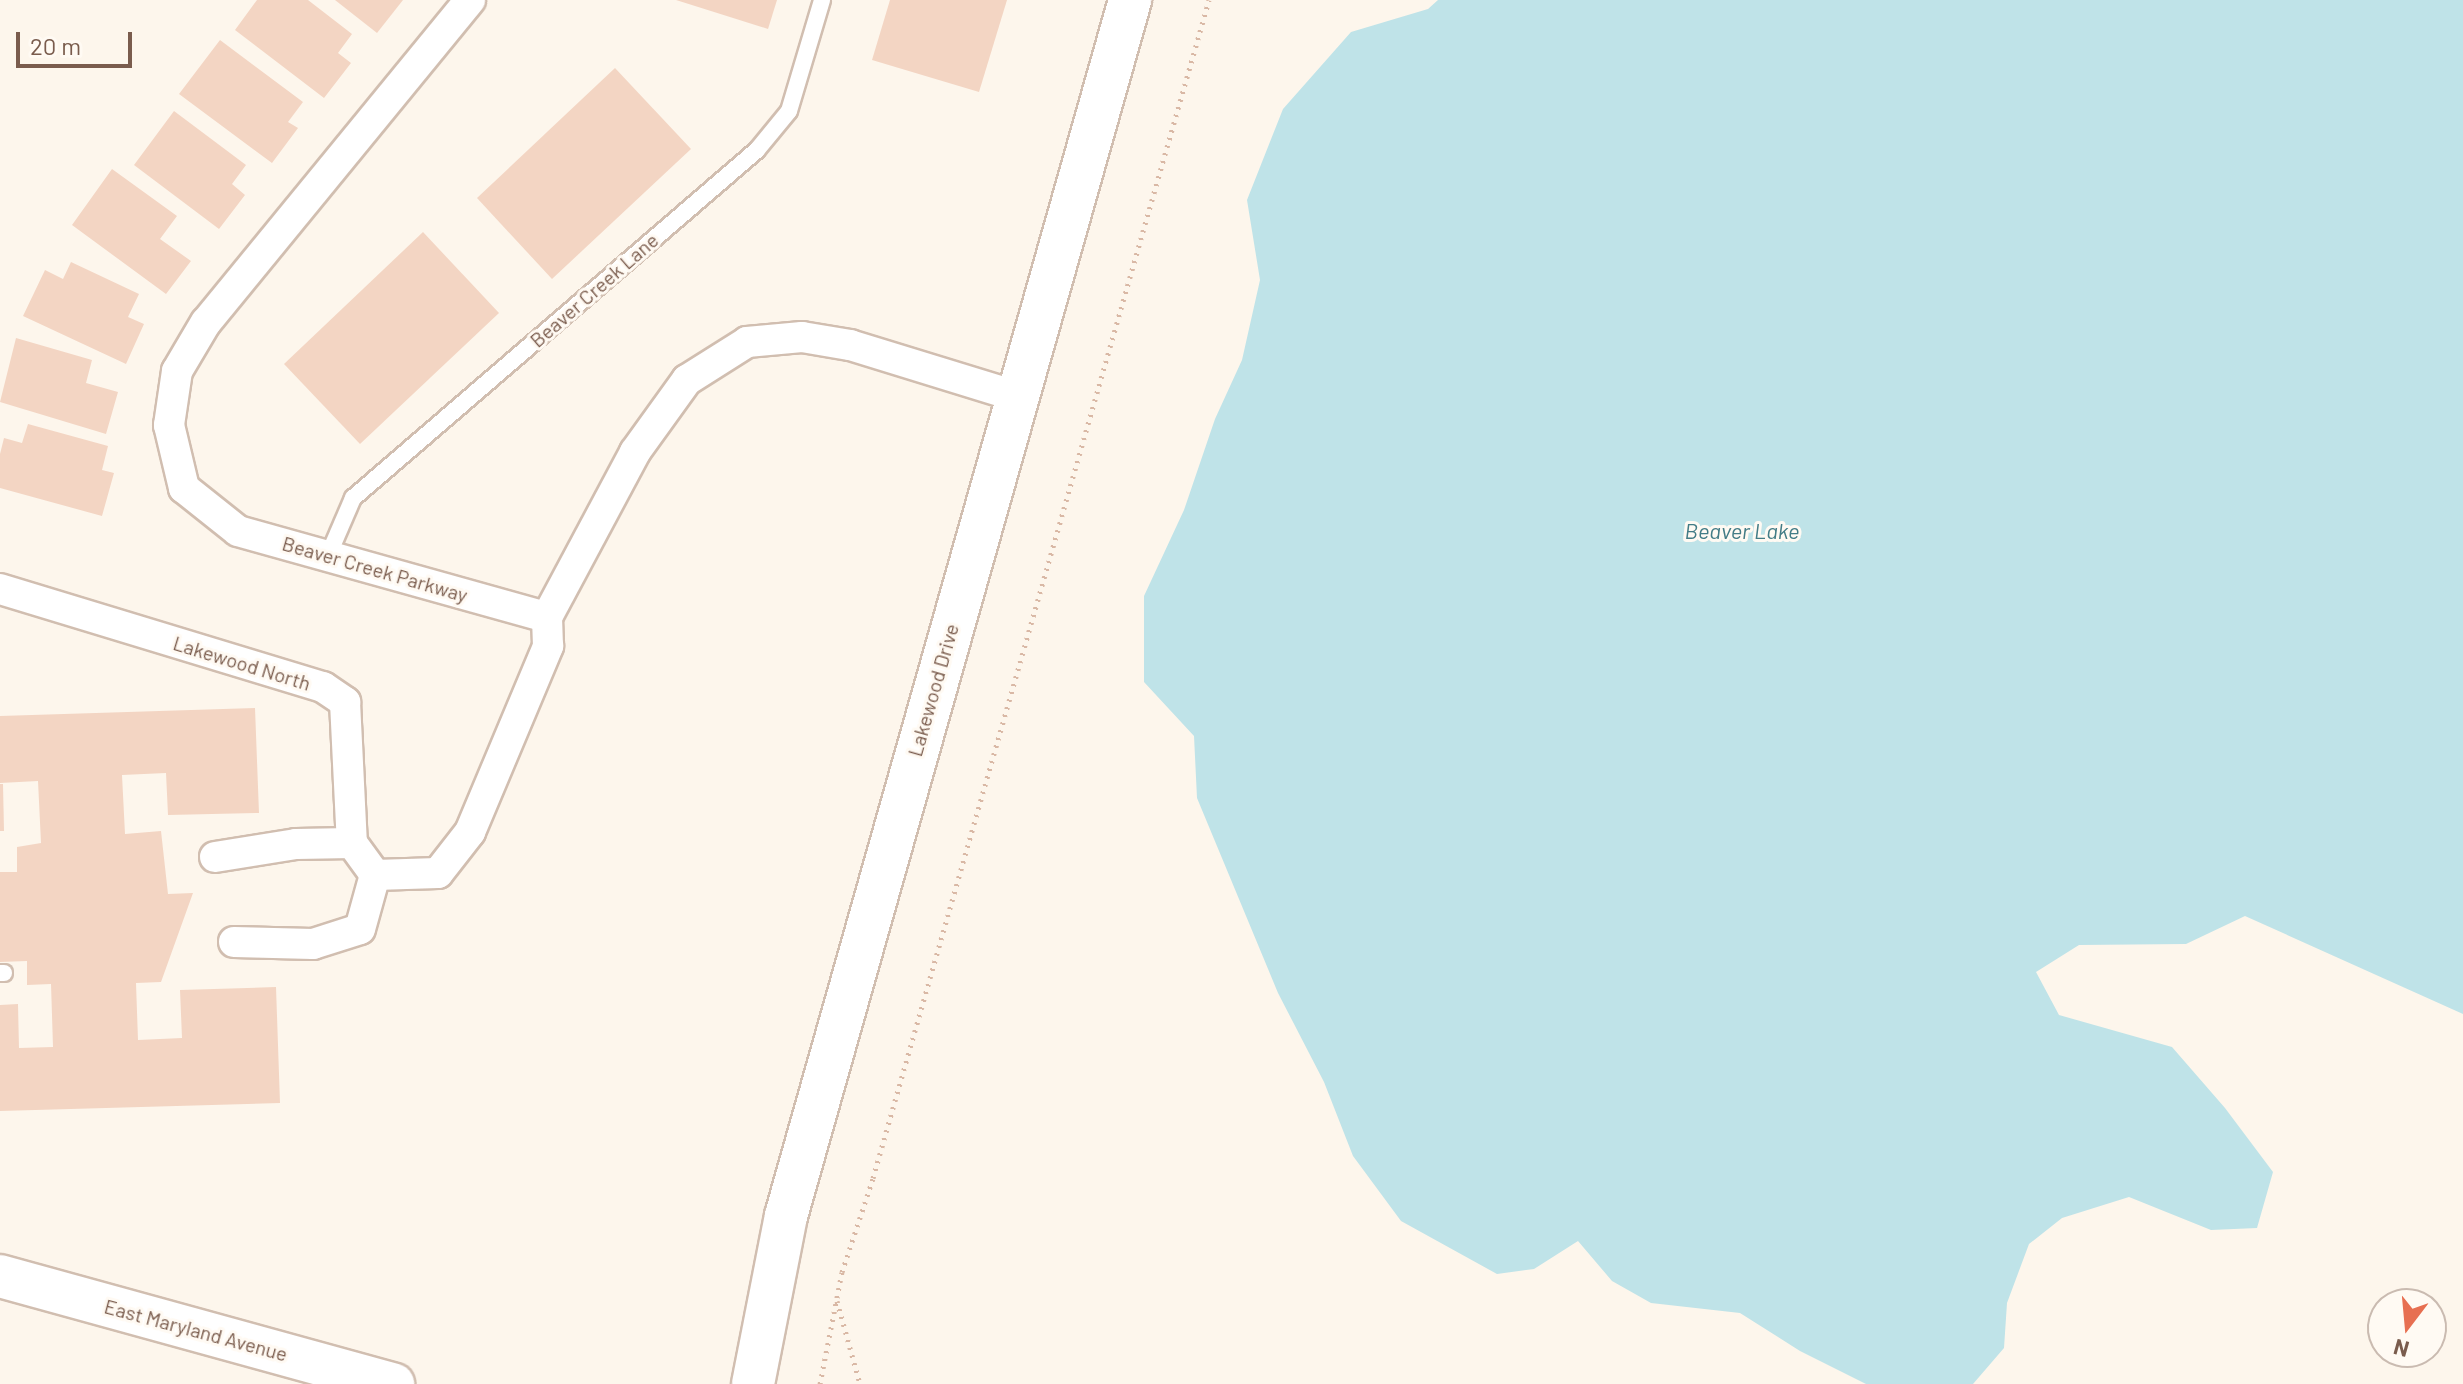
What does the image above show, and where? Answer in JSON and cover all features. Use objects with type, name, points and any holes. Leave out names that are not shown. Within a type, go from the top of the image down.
[{"type":"street","name":"Beaver Creek Parkway","points":[[470,0],[206,322],[177,371],[169,425],[184,488],[238,531],[547,617]]},
{"type":"street","name":"Lakewood Drive","points":[[753,1384],[786,1216],[1130,0]]},
{"type":"street","points":[[375,875],[438,873],[470,832],[548,646],[547,617],[635,452],[687,380],[747,342],[802,337],[850,345],[1016,396]]},
{"type":"street","name":"Lakewood North","points":[[0,589],[323,687],[345,702],[352,843]]},
{"type":"street","points":[[215,857],[296,844],[352,843],[375,875]]},
{"type":"street","points":[[234,942],[313,944],[360,929],[375,875]]},
{"type":"street","name":"East Maryland Avenue","points":[[0,1276],[393,1384]]},
{"type":"lane","name":"Beaver Creek Lane","points":[[328,556],[353,498],[757,150],[789,111],[822,0]]},
{"type":"path","points":[[820,1384],[836,1298],[1209,0]]},
{"type":"path","points":[[836,1298],[843,1334],[860,1384]]},
{"type":"water","name":"Beaver Lake","points":[[1438,0],[2463,0],[2463,1014],[2245,916],[2186,944],[2079,945],[2036,972],[2059,1015],[2172,1047],[2225,1108],[2273,1172],[2257,1228],[2211,1230],[2129,1197],[2062,1218],[2029,1244],[2007,1303],[2004,1348],[1973,1384],[1866,1384],[1800,1351],[1740,1313],[1651,1303],[1612,1281],[1578,1241],[1534,1269],[1497,1274],[1401,1221],[1353,1156],[1324,1082],[1278,993],[1197,798],[1194,736],[1144,682],[1144,596],[1184,510],[1215,419],[1242,360],[1260,280],[1247,200],[1283,109],[1351,32],[1428,9]]},
{"type":"building","points":[[257,0],[308,0],[352,34],[338,53],[351,63],[324,98],[235,30]]},
{"type":"building","points":[[335,0],[403,0],[377,33]]},
{"type":"building","points":[[676,0],[777,0],[768,29]]},
{"type":"building","points":[[890,0],[1007,0],[979,92],[872,60]]},
{"type":"building","points":[[220,40],[303,102],[288,122],[298,128],[272,163],[179,94]]},
{"type":"building","points":[[615,68],[691,149],[552,279],[477,198]]},
{"type":"building","points":[[174,111],[246,165],[232,184],[245,195],[219,229],[134,165]]},
{"type":"building","points":[[112,169],[177,216],[160,239],[191,261],[166,294],[72,225]]},
{"type":"building","points":[[423,232],[499,313],[360,444],[284,364]]},
{"type":"building","points":[[71,262],[139,294],[128,317],[144,324],[126,364],[23,316],[45,270],[63,279]]},
{"type":"building","points":[[16,338],[92,360],[86,383],[118,392],[106,434],[0,402]]},
{"type":"building","points":[[28,424],[108,446],[102,470],[114,473],[102,516],[0,488],[0,454],[4,438],[22,443]]},
{"type":"building","points":[[255,708],[259,813],[168,815],[166,773],[122,775],[125,834],[161,831],[168,894],[193,893],[161,982],[136,983],[138,1040],[182,1038],[180,990],[276,987],[280,1103],[0,1111],[0,1005],[18,1004],[19,1048],[53,1047],[51,984],[27,985],[27,961],[0,962],[0,872],[17,872],[17,847],[41,843],[38,781],[0,783],[0,716]]},
{"type":"building","points":[[0,784],[3,784],[4,831],[0,831]]}]
